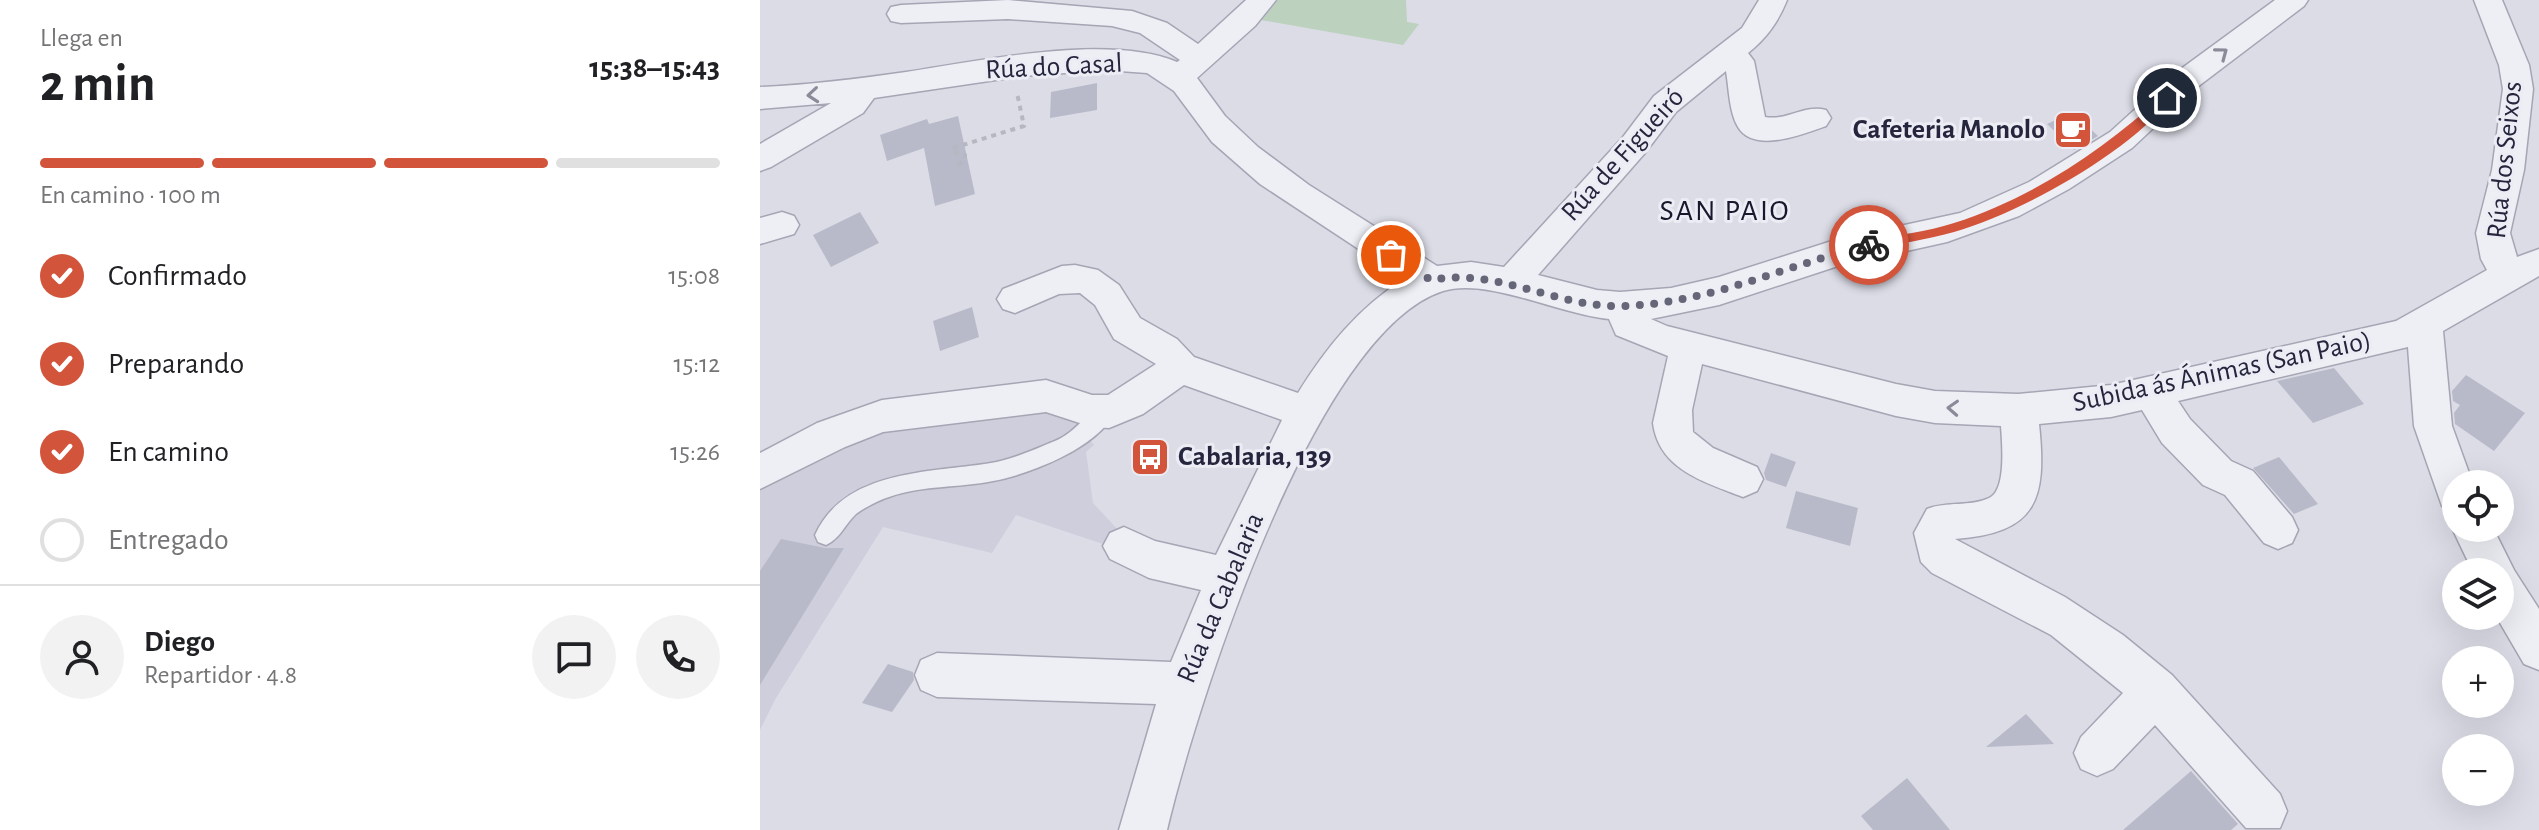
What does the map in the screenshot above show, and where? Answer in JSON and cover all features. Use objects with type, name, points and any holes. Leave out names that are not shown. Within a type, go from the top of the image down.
[{"type":"street","name":"Rúa de Figueiró","points":[[1510,283],[1634,145],[1665,104],[1752,35],[1766,17],[1773,0]]},
{"type":"street","points":[[901,14],[964,8],[1096,15],[1148,25],[1185,52],[1221,133],[1302,200],[1431,280],[1453,276],[1483,277],[1582,303],[1621,306],[1689,299],[1763,280],[1827,256],[1951,229],[1990,215],[2051,184],[2124,138],[2186,80],[2294,0]]},
{"type":"street","name":"Rúa dos Seixos","points":[[2488,0],[2514,65],[2518,89],[2508,170],[2493,233],[2498,259],[2525,267]]},
{"type":"street","points":[[1191,67],[1251,3]]},
{"type":"street","points":[[1729,56],[1739,61],[1751,123],[1768,130],[1785,129],[1815,118]]},
{"type":"street","name":"Rúa do Casal","points":[[760,98],[816,96],[1022,65],[1094,61],[1191,67]]},
{"type":"street","points":[[760,159],[852,105],[865,87]]},
{"type":"street","name":"Subida ás Ánimas (San Paio)","points":[[1621,306],[1629,325],[1689,346],[1896,400],[1935,407],[2018,410],[2111,401],[2402,334],[2446,315],[2525,267]]},
{"type":"street","points":[[1015,299],[1059,280],[1077,277],[1106,293],[1129,330],[1171,352],[1181,368],[1306,412]]},
{"type":"street","name":"Rúa da Cabalaria","points":[[1143,830],[1183,686],[1225,576],[1306,412],[1322,385],[1363,334],[1401,299],[1431,280]]},
{"type":"street","points":[[2425,325],[2433,426],[2448,470]]},
{"type":"street","points":[[1689,346],[1672,430],[1678,444],[1693,456],[1743,479]]},
{"type":"street","points":[[760,472],[831,435],[882,416],[1046,396],[1069,399],[1086,409],[1104,413],[1122,407],[1181,368]]},
{"type":"street","points":[[2151,392],[2176,431],[2217,473],[2239,483],[2278,530]]},
{"type":"street","points":[[2018,410],[2023,453],[2013,501],[2007,509],[1994,515],[1941,522],[1934,533],[1936,549],[1947,559],[2078,628],[2156,691],[2263,811]]},
{"type":"street","points":[[1124,546],[1149,559],[1225,576]]},
{"type":"street","points":[[2514,607],[2539,649]]},
{"type":"street","points":[[937,675],[1149,681],[1183,686]]},
{"type":"street","points":[[2097,753],[2156,691]]},
{"type":"lane","points":[[826,535],[849,507],[885,488],[994,472],[1066,446],[1086,434],[1104,413]]},
{"type":"path","points":[[958,165],[965,160],[965,155],[953,152],[953,148],[1024,126],[1016,86]]},
{"type":"shaded area","points":[[1042,405],[1066,410],[1094,445],[1086,452],[1093,503],[1120,532],[1106,545],[1016,515],[992,553],[883,527],[776,698],[760,730],[760,480],[878,431]]},
{"type":"green space","points":[[1278,0],[1406,0],[1407,22],[1419,24],[1403,45],[1261,20]]},
{"type":"building","points":[[1097,83],[1097,110],[1050,118],[1051,92]]},
{"type":"building","name":"Cafeteria Manolo","points":[[2073,112],[2098,136],[2074,150],[2047,124]]},
{"type":"building","points":[[958,116],[975,194],[935,206],[924,148],[887,161],[880,135],[927,119],[929,124]]},
{"type":"building","points":[[860,212],[879,243],[831,267],[813,235]]},
{"type":"building","points":[[972,307],[979,337],[940,351],[933,321]]},
{"type":"building","points":[[2334,368],[2364,404],[2313,423],[2277,381]]},
{"type":"building","points":[[2466,375],[2525,413],[2494,451],[2455,424],[2454,413],[2460,405],[2453,401],[2452,391]]},
{"type":"building","points":[[1771,453],[1796,462],[1786,487],[1766,480],[1764,473]]},
{"type":"building","points":[[2279,457],[2318,504],[2294,514],[2253,468]]},
{"type":"building","points":[[1796,491],[1858,508],[1850,546],[1786,528]]},
{"type":"building","points":[[781,539],[825,548],[844,548],[760,685],[760,571]]},
{"type":"building","points":[[888,664],[913,672],[914,680],[892,712],[862,703]]},
{"type":"building","points":[[2026,714],[2054,744],[1986,747]]},
{"type":"building","points":[[2191,771],[2238,824],[2231,830],[2123,830]]},
{"type":"building","points":[[1907,778],[1950,830],[1873,830],[1861,816]]},
{"type":"way so far","points":[[1391,255],[1431,280],[1453,276],[1483,277],[1582,303],[1621,306],[1689,299],[1763,280],[1813,260],[1869,245]]},
{"type":"place","name":"Cafeteria Manolo","points":[[2073,130]]},
{"type":"place","name":"Cabalaria, 139","points":[[1150,457]]},
{"type":"district","name":"SAN PAIO","points":[[1725,211]]},
{"type":"route","points":[[1869,245],[1951,229],[1990,215],[2051,184],[2124,138],[2167,98]]}]
